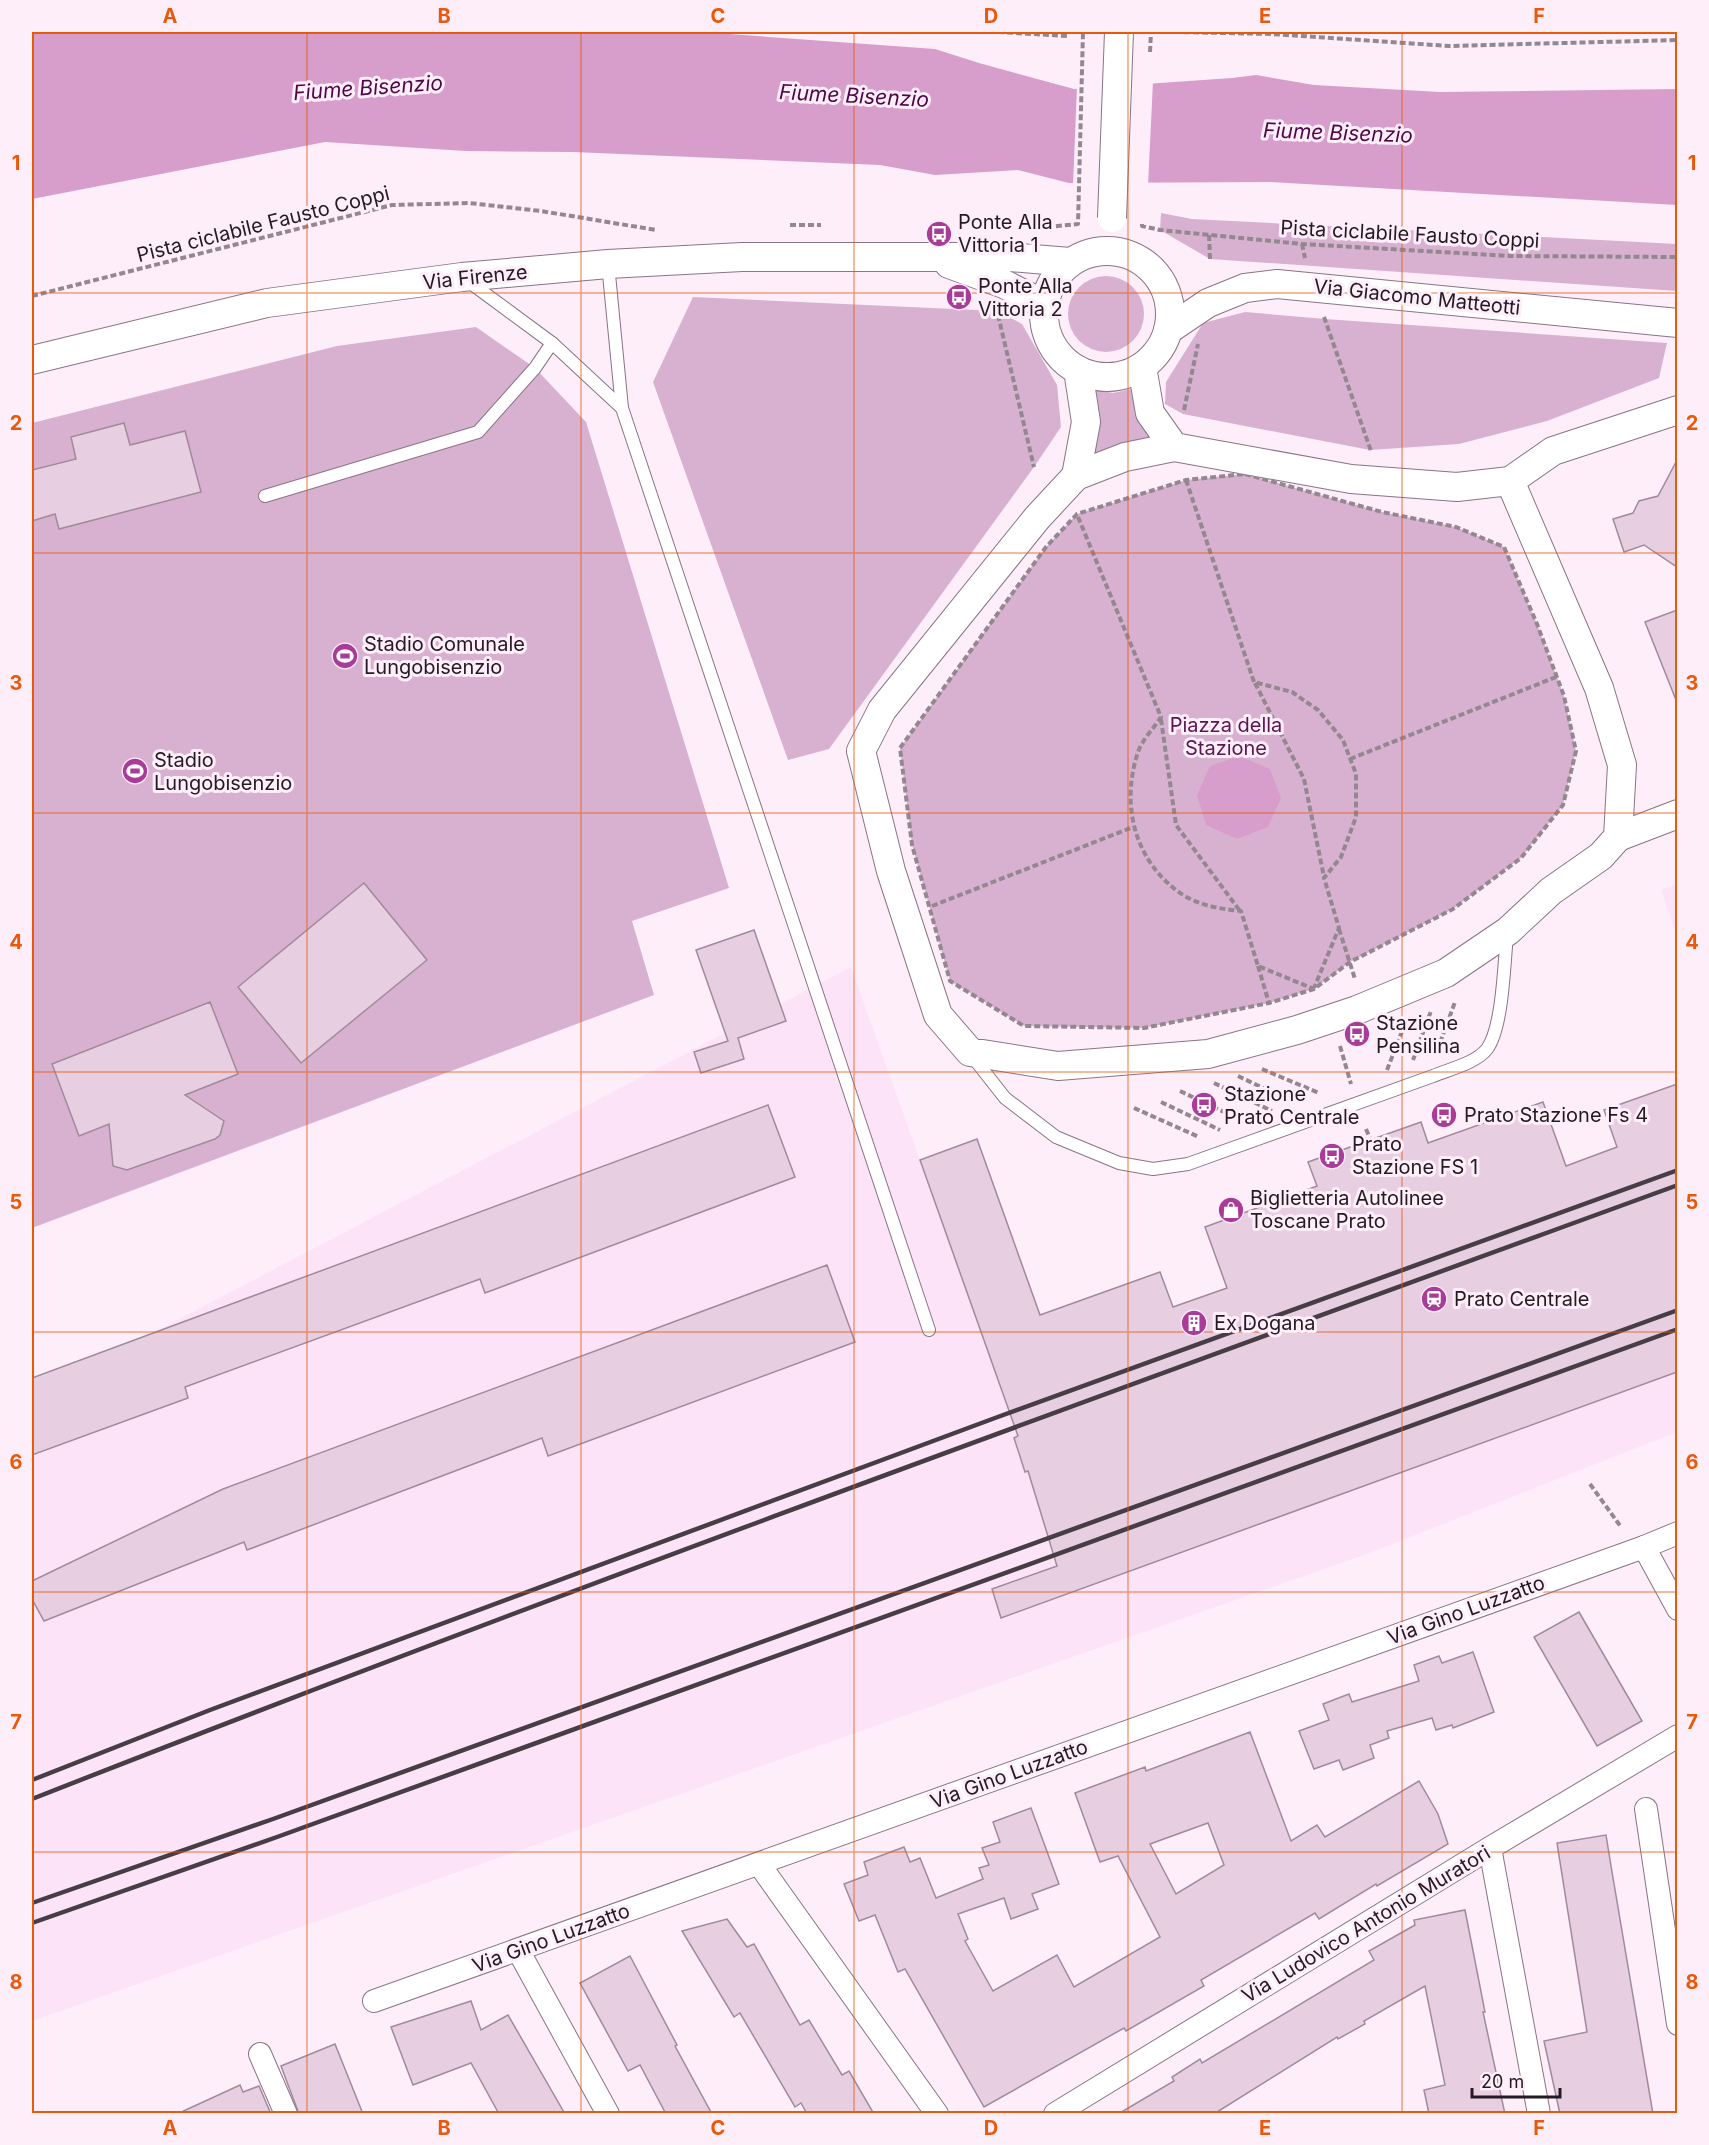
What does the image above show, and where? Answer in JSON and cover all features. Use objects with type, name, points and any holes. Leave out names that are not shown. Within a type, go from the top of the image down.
[{"type":"street","points":[[1097,251],[1112,218],[1119,32]]},
{"type":"street","points":[[1090,33],[1115,103]]},
{"type":"street","points":[[1112,218],[1128,254]]},
{"type":"street","points":[[1097,251],[1128,254],[1146,264],[1159,278],[1167,295],[1170,312],[1168,330],[1158,351],[1142,367],[1127,374],[1110,377],[1094,376],[1078,370],[1062,359],[1051,343],[1045,325],[1045,305],[1049,289],[1058,274],[1070,262],[1083,255],[1097,251]]},
{"type":"street","name":"Via Firenze","points":[[32,360],[267,303],[462,276],[742,256],[927,255],[1009,257],[1070,262]]},
{"type":"street","name":"Via Firenze","points":[[927,255],[1004,284],[1045,305]]},
{"type":"street","name":"Via Giacomo Matteotti","points":[[1168,330],[1208,303],[1245,288],[1277,284],[1677,323]]},
{"type":"street","points":[[1142,367],[1150,413],[1174,447]]},
{"type":"street","points":[[1076,476],[1086,422],[1078,370]]},
{"type":"street","points":[[1677,410],[1553,451],[1510,481],[1457,487],[1351,479],[1174,447],[1125,457],[1076,476],[1037,518],[882,710],[861,751],[891,871],[939,1015],[970,1052],[1058,1066],[1208,1054],[1297,1030],[1364,1007],[1446,973],[1508,931],[1551,891],[1601,856],[1618,837],[1677,814]]},
{"type":"street","points":[[1510,481],[1599,687],[1622,765],[1618,837]]},
{"type":"street","name":"Via Gino Luzzatto","points":[[374,2001],[1677,1533]]},
{"type":"street","points":[[1644,1546],[1677,1609]]},
{"type":"street","name":"Via Ludovico Antonio Muratori","points":[[1055,2114],[1677,1736]]},
{"type":"street","points":[[1646,1809],[1677,2024]]},
{"type":"street","points":[[1490,1848],[1539,2114]]},
{"type":"street","points":[[759,1864],[937,2114]]},
{"type":"street","points":[[518,1950],[608,2114]]},
{"type":"street","points":[[260,2054],[286,2114]]},
{"type":"lane","points":[[608,264],[622,408],[929,1330]]},
{"type":"lane","points":[[462,276],[552,343],[622,408]]},
{"type":"lane","points":[[265,496],[478,432],[535,368],[552,343]]},
{"type":"lane","points":[[970,1052],[1005,1098],[1056,1137],[1119,1163],[1153,1169],[1188,1164],[1433,1076],[1469,1062],[1486,1050],[1496,1031],[1508,931]]},
{"type":"path","points":[[998,32],[1067,36]]},
{"type":"path","points":[[1174,32],[1272,34],[1449,46],[1677,40]]},
{"type":"path","points":[[1037,228],[1078,223],[1090,33]]},
{"type":"path","name":"Pista ciclabile Fausto Coppi","points":[[32,296],[392,206],[469,203],[541,211],[662,231]]},
{"type":"path","points":[[778,226],[825,225]]},
{"type":"path","name":"Pista ciclabile Fausto Coppi","points":[[1142,226],[1160,230],[1302,244],[1510,256],[1677,257]]},
{"type":"path","points":[[1209,235],[1210,259]]},
{"type":"path","points":[[1302,244],[1314,286],[1382,482],[1382,512]]},
{"type":"path","points":[[998,311],[1034,466]]},
{"type":"path","points":[[1183,414],[1200,334]]},
{"type":"path","points":[[1245,474],[1382,512],[1456,526],[1504,547],[1537,624],[1564,696],[1576,751],[1563,805],[1521,858],[1453,909],[1350,962],[1314,989],[1269,1004],[1144,1028],[1024,1026],[950,981],[912,845],[900,748],[1046,547],[1077,514],[1186,480],[1245,474]]},
{"type":"path","points":[[1186,480],[1254,682],[1304,779],[1324,878],[1364,1007]]},
{"type":"path","points":[[1077,514],[1161,717],[1176,825],[1241,912],[1269,1004]]},
{"type":"path","points":[[1350,759],[1556,677]]},
{"type":"path","points":[[1254,682],[1292,692],[1318,710],[1343,740],[1356,774],[1356,817],[1341,857],[1324,878]]},
{"type":"path","points":[[1161,717],[1138,750],[1129,790],[1133,827],[1154,869],[1184,895],[1211,907],[1241,912]]},
{"type":"path","points":[[930,907],[1133,827]]},
{"type":"path","points":[[1314,989],[1339,928]]},
{"type":"path","points":[[1258,966],[1314,989]]},
{"type":"path","points":[[1437,1052],[1459,992]]},
{"type":"path","points":[[1413,1061],[1432,1007]]},
{"type":"path","points":[[1387,1071],[1408,1015]]},
{"type":"path","points":[[1338,1038],[1352,1085],[1342,1088]]},
{"type":"path","points":[[1261,1069],[1323,1095],[1314,1098]]},
{"type":"path","points":[[1232,1073],[1297,1104],[1289,1107]]},
{"type":"path","points":[[1211,1082],[1273,1112]]},
{"type":"path","points":[[1180,1091],[1244,1122]]},
{"type":"path","points":[[1161,1102],[1220,1130]]},
{"type":"path","points":[[1134,1108],[1200,1138]]},
{"type":"path","points":[[1263,1115],[1281,1109]]},
{"type":"path","points":[[1236,1124],[1253,1118]]},
{"type":"path","points":[[1189,1142],[1228,1127]]},
{"type":"path","points":[[1366,1129],[1371,1141]]},
{"type":"path","points":[[1590,1484],[1618,1524],[1644,1546]]},
{"type":"shaded area","points":[[1678,884],[1677,936],[1661,890]]},
{"type":"shaded area","points":[[851,967],[920,1160],[977,1139],[1040,1315],[1160,1272],[1173,1307],[1226,1288],[1205,1227],[1316,1186],[1308,1162],[1421,1122],[1429,1143],[1543,1102],[1566,1166],[1617,1147],[1604,1110],[1677,1084],[1677,1432],[1367,1554],[32,2021],[32,1396]]},
{"type":"green space","points":[[1161,213],[1192,219],[1677,244],[1677,291],[1210,259],[1160,230]]},
{"type":"green space","points":[[1099,276],[1113,276],[1127,282],[1138,293],[1144,307],[1141,329],[1133,341],[1113,352],[1099,352],[1085,346],[1074,335],[1068,321],[1068,307],[1074,293],[1085,282]]},
{"type":"green space","points":[[693,297],[998,311],[1022,324],[1057,385],[1061,427],[1034,467],[829,749],[788,760],[653,382]]},
{"type":"green space","points":[[1245,312],[1667,343],[1659,378],[1547,421],[1459,444],[1370,450],[1183,414],[1165,404],[1166,382],[1203,323]]},
{"type":"green space","name":"Stadio Comunale Lungobisenzio","points":[[476,327],[535,368],[586,422],[729,888],[632,921],[654,995],[32,1228],[32,423],[337,346]]},
{"type":"green space","points":[[1096,389],[1113,393],[1131,389],[1137,415],[1156,446],[1089,460],[1098,423]]},
{"type":"green space","name":"Piazza della Stazione","points":[[1245,474],[1382,512],[1456,527],[1504,547],[1537,624],[1564,696],[1576,751],[1563,805],[1521,858],[1453,909],[1350,962],[1314,989],[1269,1003],[1144,1028],[1024,1026],[950,981],[912,845],[900,748],[1046,547],[1077,514],[1186,480]]},
{"type":"water","name":"Fiume Bisenzio","points":[[32,32],[702,32],[935,49],[1074,89],[1256,75],[1314,85],[1440,92],[1677,89],[1677,205],[1270,182],[1069,183],[1018,170],[935,175],[880,165],[573,152],[466,151],[325,142],[32,199]]},
{"type":"water","points":[[1239,756],[1270,769],[1281,798],[1268,827],[1237,839],[1206,825],[1197,795],[1210,766]]},
{"type":"pier","points":[[1153,81],[1148,186],[1073,186],[1077,86]]},
{"type":"building","points":[[124,423],[130,445],[185,431],[201,492],[59,529],[55,514],[32,521],[32,470],[76,459],[71,437]]},
{"type":"building","points":[[1677,460],[1677,567],[1644,545],[1624,552],[1613,519],[1633,513],[1639,501],[1658,496]]},
{"type":"building","points":[[1677,610],[1677,700],[1676,700],[1645,622]]},
{"type":"building","points":[[364,883],[427,960],[301,1063],[238,987]]},
{"type":"building","points":[[754,930],[786,1021],[738,1038],[744,1059],[701,1073],[694,1052],[728,1041],[696,950]]},
{"type":"building","points":[[210,1002],[238,1074],[185,1095],[224,1121],[220,1135],[215,1139],[127,1170],[113,1166],[109,1124],[79,1136],[52,1064]]},
{"type":"building","points":[[1677,1084],[1677,1372],[1001,1618],[992,1589],[1057,1566],[1028,1471],[1025,1472],[1014,1438],[1018,1436],[920,1160],[977,1139],[1040,1315],[1160,1272],[1173,1307],[1227,1288],[1205,1227],[1317,1186],[1308,1162],[1421,1122],[1428,1143],[1543,1102],[1566,1166],[1617,1147],[1604,1110]]},
{"type":"building","points":[[768,1105],[795,1177],[485,1293],[480,1279],[185,1387],[188,1398],[32,1455],[32,1378]]},
{"type":"building","points":[[827,1265],[855,1342],[548,1456],[542,1438],[247,1550],[244,1542],[44,1621],[32,1599],[32,1581],[223,1489]]},
{"type":"building","points":[[1579,1612],[1642,1721],[1597,1746],[1534,1637]]},
{"type":"building","points":[[1473,1652],[1494,1712],[1453,1728],[1452,1725],[1436,1730],[1432,1718],[1387,1731],[1389,1738],[1370,1745],[1374,1758],[1343,1770],[1339,1760],[1314,1769],[1299,1731],[1329,1720],[1323,1704],[1349,1694],[1352,1702],[1419,1681],[1414,1665],[1439,1656],[1442,1663]]},
{"type":"building","points":[[1250,1732],[1291,1841],[1317,1825],[1325,1837],[1419,1781],[1438,1814],[1448,1844],[1319,1919],[1315,1913],[1201,1980],[1204,1986],[1126,2031],[1124,2028],[984,2107],[905,1969],[898,1972],[875,1915],[859,1921],[844,1884],[868,1875],[864,1862],[904,1847],[910,1862],[920,1858],[936,1898],[983,1879],[979,1868],[989,1865],[982,1848],[1000,1842],[993,1822],[1031,1808],[1059,1884],[1032,1894],[1038,1909],[1011,1919],[1004,1898],[958,1914],[968,1939],[965,1941],[993,1991],[1057,1955],[1074,1987],[1160,1937],[1118,1856],[1100,1862],[1075,1793],[1145,1767],[1146,1771]],"holes":[[[1208,1823],[1224,1865],[1176,1894],[1150,1844]]]},
{"type":"building","points":[[1606,1835],[1653,2114],[1560,2114],[1544,2041],[1587,2032],[1557,1843]]},
{"type":"building","points":[[1465,1910],[1485,2012],[1483,2012],[1505,2114],[1429,2114],[1424,2090],[1445,2085],[1425,1986],[1364,2021],[1365,2024],[1338,2039],[1337,2037],[1214,2114],[1118,2114],[1174,2081],[1172,2077],[1200,2059],[1202,2063],[1374,1960],[1369,1951],[1415,1925],[1414,1920]]},
{"type":"building","points":[[727,1919],[747,1947],[754,1944],[800,2025],[809,2020],[842,2075],[849,2071],[874,2114],[807,2114],[801,2103],[795,2107],[740,2013],[734,2017],[682,1931]]},
{"type":"building","points":[[630,1956],[712,2114],[666,2114],[640,2065],[628,2071],[580,1983]]},
{"type":"building","points":[[471,2001],[481,2030],[508,2015],[565,2114],[499,2114],[471,2063],[413,2085],[391,2027]]},
{"type":"building","points":[[335,2044],[363,2114],[299,2114],[281,2066]]},
{"type":"building","points":[[240,2085],[243,2092],[259,2086],[271,2114],[177,2114]]},
{"type":"railway","points":[[32,1780],[210,1710],[995,1418],[1678,1170]]},
{"type":"railway","points":[[32,1799],[647,1564],[1678,1185]]},
{"type":"railway","points":[[32,1903],[273,1819],[1678,1310]]},
{"type":"railway","points":[[32,1923],[277,1837],[1678,1329]]},
{"type":"place","name":"Ponte Alla Vittoria 1","points":[[939,234]]},
{"type":"place","name":"Ponte Alla Vittoria 2","points":[[959,297]]},
{"type":"place","name":"Stadio Comunale Lungobisenzio","points":[[345,656]]},
{"type":"place","name":"Stadio Lungobisenzio","points":[[135,771]]},
{"type":"place","name":"Stazione Pensilina","points":[[1357,1034]]},
{"type":"place","name":"Stazione Prato Centrale","points":[[1204,1105]]},
{"type":"place","name":"Prato Stazione Fs 4","points":[[1444,1115]]},
{"type":"place","name":"Prato Stazione FS 1","points":[[1332,1156]]},
{"type":"place","name":"Biglietteria Autolinee Toscane Prato","points":[[1231,1210]]},
{"type":"place","name":"Prato Centrale","points":[[1434,1299]]},
{"type":"place","name":"Ex Dogana","points":[[1194,1323]]}]
